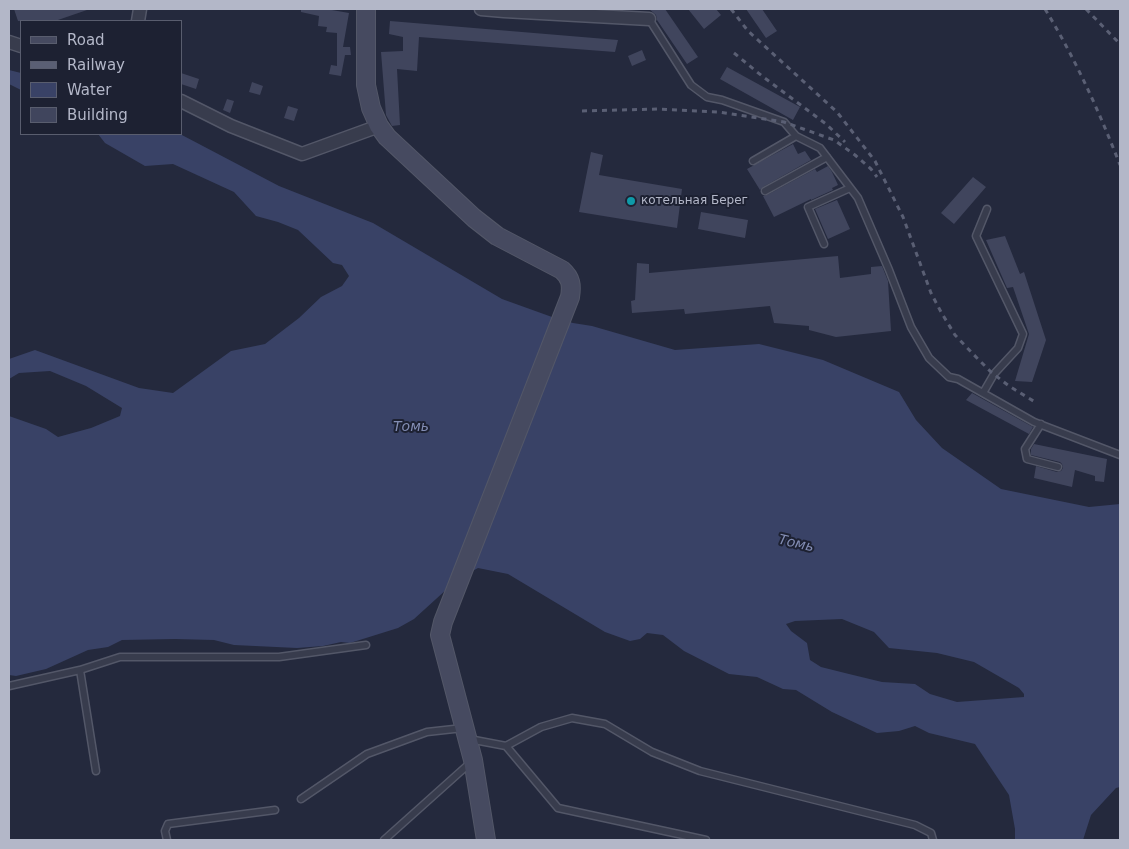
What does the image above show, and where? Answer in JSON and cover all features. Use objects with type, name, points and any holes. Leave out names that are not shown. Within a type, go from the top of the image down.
[{"type":"main road","points":[[366,9],[366,85],[371,108],[387,138],[474,218],[497,236],[562,270],[568,275],[571,286],[570,297],[443,622],[440,635],[473,760],[486,840]]},
{"type":"street","points":[[481,9],[513,12],[645,14]]},
{"type":"street","points":[[182,102],[231,126],[302,154],[379,126]]},
{"type":"lane","points":[[645,14],[691,85],[706,96],[784,122],[796,136],[820,148],[858,198],[911,327],[928,358],[949,377],[958,379],[1041,424],[1120,455]]},
{"type":"lane","points":[[753,161],[796,136]]},
{"type":"lane","points":[[764,191],[827,157]]},
{"type":"lane","points":[[824,244],[808,207],[850,188]]},
{"type":"lane","points":[[983,393],[994,374],[1018,348],[1024,334],[976,236],[987,209]]},
{"type":"lane","points":[[1041,424],[1025,449],[1027,459],[1058,467]]},
{"type":"lane","points":[[9,686],[80,670],[120,657],[279,657],[366,645]]},
{"type":"lane","points":[[80,670],[96,771]]},
{"type":"lane","points":[[506,746],[541,727],[572,718],[605,724],[652,752],[700,771],[915,825],[932,833],[933,840]]},
{"type":"lane","points":[[301,799],[367,754],[427,732],[466,734],[506,746],[558,808],[706,840]]},
{"type":"lane","points":[[384,840],[473,760]]},
{"type":"lane","points":[[167,840],[165,831],[168,824],[275,810]]},
{"type":"water","points":[[9,70],[20,73],[20,90],[9,84]]},
{"type":"water","name":"Томь","points":[[99,135],[182,135],[279,186],[373,223],[502,299],[552,317],[592,326],[675,350],[759,344],[823,360],[899,392],[916,420],[942,448],[1001,489],[1089,507],[1120,504],[1120,787],[1116,788],[1091,815],[1083,840],[1015,840],[1009,795],[975,744],[929,733],[915,726],[899,731],[877,733],[832,712],[796,690],[783,689],[757,677],[729,674],[684,651],[663,635],[647,633],[640,639],[630,641],[605,632],[508,574],[478,568],[450,583],[447,589],[414,619],[398,628],[350,643],[341,642],[323,646],[297,648],[234,645],[214,640],[122,640],[108,647],[88,650],[46,669],[16,676],[9,675],[9,416],[46,429],[58,437],[91,428],[120,416],[122,408],[86,386],[50,371],[19,373],[9,379],[9,359],[35,350],[139,388],[173,393],[231,351],[265,344],[299,318],[321,297],[342,286],[349,276],[342,265],[333,263],[298,230],[256,216],[234,192],[173,164],[145,166],[105,143]],"holes":[[[842,619],[874,632],[889,648],[937,653],[974,662],[1019,688],[1024,697],[957,702],[930,694],[915,684],[882,682],[821,667],[810,660],[807,643],[791,631],[786,624],[795,621]]]},
{"type":"building","points":[[14,9],[87,9],[58,20],[18,21]]},
{"type":"building","points":[[301,9],[326,9],[349,13],[343,47],[350,47],[351,55],[345,55],[341,76],[329,74],[331,65],[337,66],[337,33],[326,32],[327,27],[318,26],[319,16],[301,12]]},
{"type":"building","points":[[649,9],[665,9],[698,57],[687,64],[657,20],[656,15]]},
{"type":"building","points":[[688,9],[716,9],[721,15],[704,29]]},
{"type":"building","points":[[746,9],[762,9],[777,31],[766,38]]},
{"type":"building","points":[[390,21],[618,40],[615,52],[419,37],[417,71],[397,69],[400,125],[392,126],[386,115],[381,52],[403,51],[403,37],[389,34]]},
{"type":"building","points":[[642,50],[646,60],[632,66],[628,56]]},
{"type":"building","points":[[727,67],[800,107],[793,120],[720,79]]},
{"type":"building","points":[[182,73],[199,79],[196,89],[182,84]]},
{"type":"building","points":[[252,82],[263,86],[260,95],[249,92]]},
{"type":"building","points":[[227,99],[234,101],[230,113],[223,110]]},
{"type":"building","points":[[288,106],[298,109],[294,121],[284,118]]},
{"type":"building","points":[[793,144],[798,154],[805,151],[811,160],[760,190],[747,169]]},
{"type":"building","name":"котельная Берег","points":[[591,152],[603,155],[599,175],[682,189],[677,228],[579,212]]},
{"type":"building","points":[[828,166],[838,185],[832,188],[833,190],[774,217],[763,196],[815,169],[817,172]]},
{"type":"building","points":[[973,177],[986,187],[954,224],[941,213]]},
{"type":"building","points":[[837,200],[850,229],[828,239],[815,209]]},
{"type":"building","points":[[701,212],[748,220],[745,238],[698,229]]},
{"type":"building","points":[[1005,236],[1020,274],[1024,272],[1046,340],[1032,382],[1015,381],[1029,334],[1013,287],[1007,288],[986,240]]},
{"type":"building","points":[[838,256],[840,278],[871,274],[871,267],[882,266],[888,281],[891,331],[836,337],[809,330],[809,326],[774,323],[770,306],[685,314],[684,309],[632,313],[631,301],[635,300],[637,263],[649,264],[649,273]]},
{"type":"building","points":[[972,393],[1033,427],[1029,434],[966,400]]},
{"type":"building","points":[[1034,444],[1107,459],[1104,482],[1095,481],[1095,476],[1075,470],[1072,487],[1034,478],[1036,466],[1057,472],[1063,468],[1060,462],[1031,455],[1031,449]]},
{"type":"railway","points":[[731,9],[748,31],[837,112],[875,161],[903,217],[931,293],[955,335],[991,372],[1035,402]]},
{"type":"railway","points":[[1045,9],[1086,85],[1120,165]]},
{"type":"railway","points":[[1086,9],[1120,44]]},
{"type":"railway","points":[[734,53],[826,124],[845,142]]},
{"type":"railway","points":[[582,111],[659,109],[718,112],[784,122],[834,140],[855,155],[877,177]]},
{"type":"place","name":"котельная Берег","points":[[631,201]]}]
